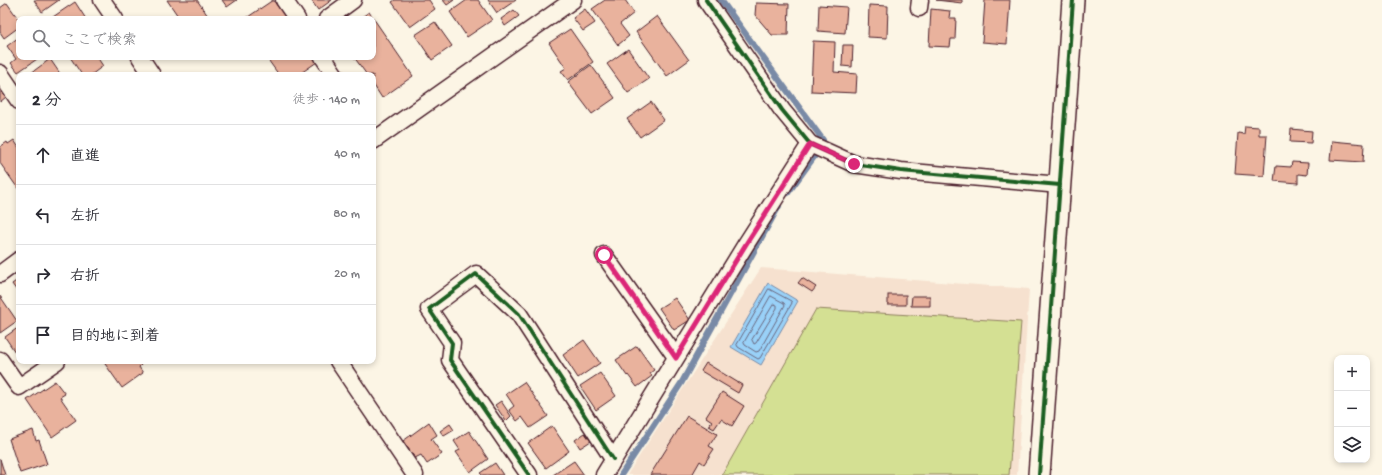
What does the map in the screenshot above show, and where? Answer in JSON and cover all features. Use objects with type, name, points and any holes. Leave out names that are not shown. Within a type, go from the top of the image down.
[{"type":"street","points":[[102,0],[113,16]]},
{"type":"street","points":[[284,0],[295,16]]},
{"type":"street","points":[[331,16],[353,0]]},
{"type":"street","points":[[376,136],[573,0]]},
{"type":"street","points":[[706,0],[782,110],[810,144],[854,164],[901,171],[1060,185]]},
{"type":"street","points":[[1039,475],[1073,0]]},
{"type":"street","points":[[142,60],[150,72]]},
{"type":"street","points":[[324,60],[333,72]]},
{"type":"street","points":[[0,73],[16,97]]},
{"type":"street","points":[[604,475],[746,244],[810,144]]},
{"type":"street","points":[[604,255],[676,358]]},
{"type":"street","points":[[0,274],[16,262]]},
{"type":"street","points":[[529,475],[450,360],[452,343],[429,309],[476,274],[519,314],[613,459]]},
{"type":"street","points":[[0,360],[19,387],[53,364]]},
{"type":"street","points":[[340,364],[415,475]]},
{"type":"shaded area","points":[[761,268],[1029,289],[1017,475],[627,475]]},
{"type":"green space","points":[[816,309],[1021,322],[1009,475],[722,475]]},
{"type":"water","points":[[768,283],[798,301],[761,365],[731,347]]},
{"type":"building","points":[[34,0],[59,0],[42,12]]},
{"type":"building","points":[[167,0],[197,0],[208,16],[178,16]]},
{"type":"building","points":[[222,0],[237,0],[227,7]]},
{"type":"building","points":[[273,0],[285,16],[249,16]]},
{"type":"building","points":[[311,0],[332,0],[318,10]]},
{"type":"building","points":[[395,0],[429,0],[435,9],[410,27],[392,2]]},
{"type":"building","points":[[443,0],[454,0],[447,5]]},
{"type":"building","points":[[467,0],[478,0],[492,20],[467,37],[450,12]]},
{"type":"building","points":[[488,0],[516,0],[497,13]]},
{"type":"building","points":[[605,0],[625,0],[634,13],[620,24],[629,36],[618,45],[592,9]]},
{"type":"building","points":[[936,0],[962,0],[962,3]]},
{"type":"building","points":[[985,0],[1010,0],[1007,44],[982,42]]},
{"type":"building","points":[[75,2],[84,16],[54,16]]},
{"type":"building","points":[[7,3],[16,16],[16,29],[4,38],[0,32],[0,8]]},
{"type":"building","points":[[756,3],[789,4],[788,35],[772,35],[755,15]]},
{"type":"building","points":[[819,5],[847,7],[845,33],[818,31]]},
{"type":"building","points":[[869,5],[888,6],[887,38],[868,37]]},
{"type":"building","points":[[585,9],[595,23],[583,31],[573,18]]},
{"type":"building","points":[[931,9],[950,11],[949,18],[956,18],[955,39],[951,39],[950,47],[929,46]]},
{"type":"building","points":[[514,10],[519,16],[505,26],[501,19]]},
{"type":"building","points":[[369,12],[372,16],[363,16]]},
{"type":"building","points":[[657,16],[689,60],[667,76],[636,32]]},
{"type":"building","points":[[376,22],[413,76],[382,98],[376,89],[376,72],[365,72],[356,60],[376,60]]},
{"type":"building","points":[[435,22],[452,46],[432,60],[415,35]]},
{"type":"building","points":[[570,29],[593,62],[568,80],[561,71],[566,68],[549,43]]},
{"type":"building","points":[[16,39],[16,59],[7,46]]},
{"type":"building","points":[[813,41],[835,42],[834,72],[857,74],[856,93],[811,91]]},
{"type":"building","points":[[843,45],[853,45],[852,67],[842,66]]},
{"type":"building","points":[[628,49],[649,79],[628,93],[607,64]]},
{"type":"building","points":[[16,59],[36,60],[18,72],[11,63]]},
{"type":"building","points":[[51,60],[59,72],[32,72]]},
{"type":"building","points":[[72,60],[99,60],[103,66],[95,72],[80,72]]},
{"type":"building","points":[[268,60],[315,60],[317,62],[302,72],[277,72]]},
{"type":"building","points":[[591,65],[615,98],[592,114],[568,82]]},
{"type":"building","points":[[0,88],[6,97],[0,102]]},
{"type":"building","points":[[651,102],[664,120],[640,137],[627,119]]},
{"type":"building","points":[[1245,126],[1259,127],[1259,135],[1267,135],[1264,176],[1235,174],[1238,133],[1244,134]]},
{"type":"building","points":[[1291,129],[1312,131],[1311,143],[1290,142]]},
{"type":"building","points":[[14,140],[16,143],[16,186],[0,163],[0,147],[7,142],[8,144]]},
{"type":"building","points":[[1332,141],[1364,144],[1363,162],[1330,160]]},
{"type":"building","points":[[1292,162],[1308,163],[1307,175],[1298,174],[1298,183],[1274,181],[1276,166],[1291,167]]},
{"type":"building","points":[[802,278],[816,287],[812,292],[798,283]]},
{"type":"building","points":[[16,281],[16,290],[12,284]]},
{"type":"building","points":[[888,295],[906,295],[906,305],[888,305]]},
{"type":"building","points":[[0,296],[16,322],[0,333]]},
{"type":"building","points":[[912,296],[930,296],[930,306],[911,306]]},
{"type":"building","points":[[675,298],[690,320],[674,330],[659,308]]},
{"type":"building","points":[[16,329],[16,354],[5,337]]},
{"type":"building","points":[[584,340],[600,363],[578,378],[563,355]]},
{"type":"building","points":[[637,346],[654,370],[650,373],[652,376],[637,387],[616,360]]},
{"type":"building","points":[[706,363],[742,385],[738,393],[701,371]]},
{"type":"building","points":[[105,364],[140,364],[139,367],[143,373],[122,388]]},
{"type":"building","points":[[600,373],[616,396],[596,410],[580,386]]},
{"type":"building","points":[[55,381],[65,394],[60,397],[76,420],[52,437],[27,400]]},
{"type":"building","points":[[524,382],[548,416],[530,428],[522,417],[517,421],[509,410],[514,406],[506,394]]},
{"type":"building","points":[[722,392],[744,406],[732,426],[721,419],[714,429],[709,426],[712,421],[706,417]]},
{"type":"building","points":[[501,401],[511,416],[506,421],[495,405]]},
{"type":"building","points":[[687,416],[717,434],[709,446],[714,449],[704,464],[700,461],[692,475],[650,475]]},
{"type":"building","points":[[429,422],[437,435],[431,439],[442,454],[427,464],[421,455],[415,458],[403,441]]},
{"type":"building","points":[[450,424],[454,430],[444,436],[440,431]]},
{"type":"building","points":[[552,426],[569,451],[546,468],[528,443]]},
{"type":"building","points":[[33,430],[36,441],[39,440],[47,464],[20,473],[9,439]]},
{"type":"building","points":[[469,431],[488,459],[470,472],[456,452],[460,450],[454,441]]},
{"type":"building","points":[[585,433],[591,441],[580,448],[575,440]]},
{"type":"building","points":[[0,459],[5,475],[0,475]]},
{"type":"building","points":[[574,461],[584,475],[553,475]]},
{"type":"building","points":[[495,463],[503,475],[482,475],[480,473]]},
{"type":"waterway","points":[[721,0],[823,140],[817,153],[788,193]]},
{"type":"waterway","points":[[621,475],[682,382],[779,206]]},
{"type":"cycle path","points":[[706,0],[782,110],[810,144],[854,164],[901,171],[1060,185]]},
{"type":"cycle path","points":[[1039,475],[1073,0]]},
{"type":"cycle path","points":[[529,475],[450,360],[452,343],[429,309],[476,274],[519,314],[613,459]]},
{"type":"route","points":[[604,255],[676,358],[810,144],[854,164]]}]
